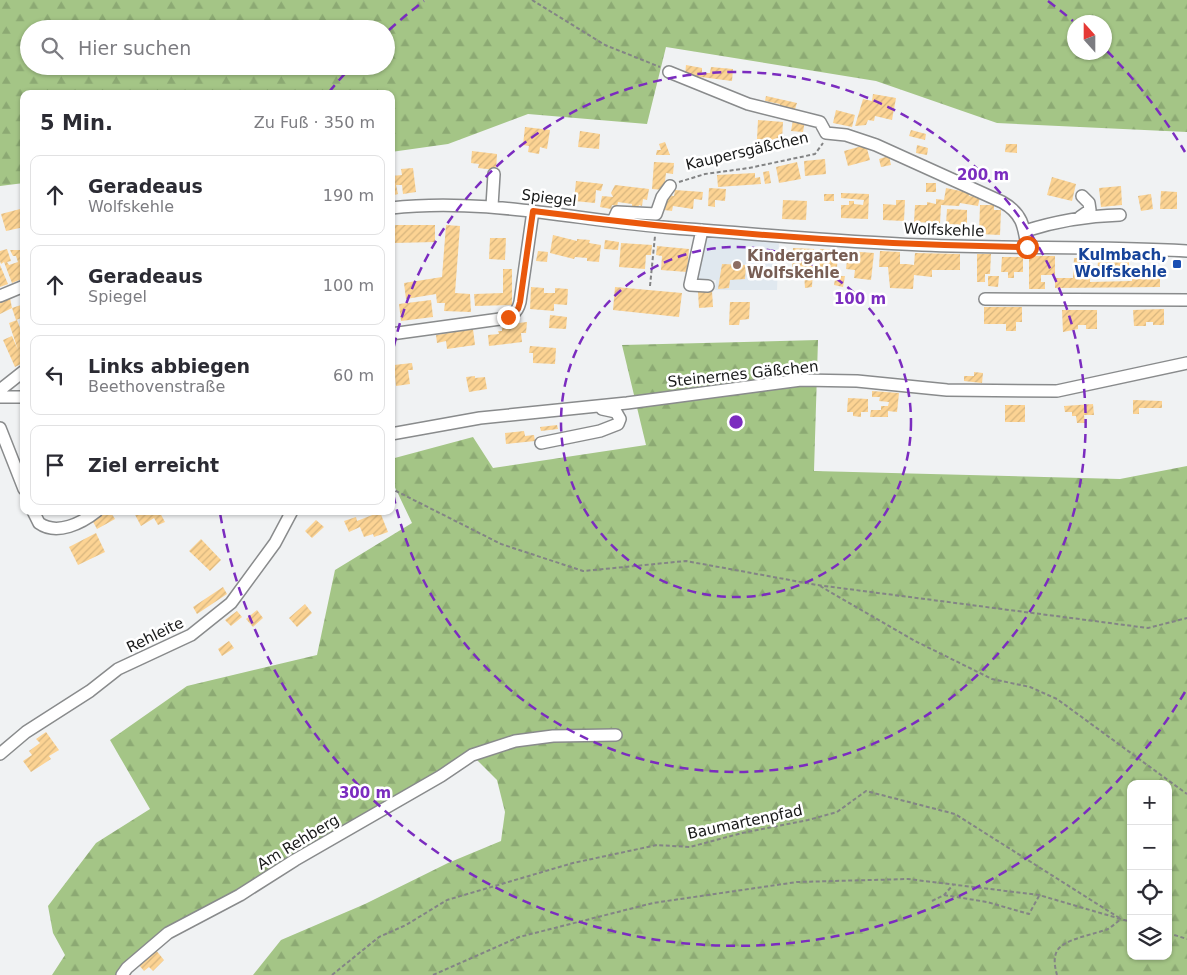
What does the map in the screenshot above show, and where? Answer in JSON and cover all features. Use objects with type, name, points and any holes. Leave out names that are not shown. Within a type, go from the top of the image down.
[{"type":"street","name":"Kaupersgäßchen","points":[[669,72],[748,104],[820,122],[826,133],[846,135],[876,145],[1007,205],[1019,215],[1025,231],[1027,247]]},
{"type":"street","points":[[492,206],[494,174]]},
{"type":"street","name":"Kaupersgäßchen","points":[[613,221],[617,212],[656,214],[662,197],[670,186]]},
{"type":"street","points":[[1078,218],[1090,210],[1089,203],[1082,196]]},
{"type":"street","name":"Spiegel","points":[[395,208],[433,204],[492,206],[656,227],[702,230]]},
{"type":"street","points":[[395,333],[500,319],[514,314],[520,302],[533,211]]},
{"type":"street","points":[[1025,231],[1078,218],[1120,214]]},
{"type":"street","points":[[702,230],[690,285],[708,286]]},
{"type":"street","name":"Wolfskehle","points":[[702,230],[922,245],[1118,247],[1187,251]]},
{"type":"street","points":[[0,296],[20,288]]},
{"type":"street","points":[[985,299],[1187,300]]},
{"type":"street","name":"Steinernes Gäßchen","points":[[395,433],[480,418],[593,407],[801,380],[857,381],[947,390],[1057,391],[1187,362]]},
{"type":"street","points":[[0,390],[20,374]]},
{"type":"street","points":[[0,397],[20,397]]},
{"type":"street","points":[[541,443],[600,430],[618,424],[620,419],[616,412],[593,407]]},
{"type":"street","points":[[0,428],[20,480]]},
{"type":"street","points":[[36,515],[39,523],[54,530],[64,528],[89,515]]},
{"type":"street","name":"Rehleite","points":[[0,754],[26,732],[90,691],[118,669],[191,635],[231,603],[275,543],[290,515]]},
{"type":"street","name":"Am Rehberg","points":[[122,975],[127,968],[168,933],[240,895],[295,860],[441,776],[472,755],[515,741],[553,736],[616,734]]},
{"type":"path","points":[[532,0],[606,45],[669,72]]},
{"type":"path","name":"Kaupersgäßchen","points":[[670,186],[706,174],[749,168],[815,154],[822,147]]},
{"type":"path","points":[[650,286],[656,227]]},
{"type":"path","points":[[395,490],[501,544],[583,571],[686,561],[818,585],[1148,628],[1187,618]]},
{"type":"path","points":[[818,585],[915,641],[992,679],[1030,688],[1057,699],[1187,794]]},
{"type":"path","name":"Baumartenpfad","points":[[332,975],[379,936],[406,924],[447,900],[573,863],[657,846],[690,847],[742,833],[808,820],[837,812],[866,791],[955,814],[1121,919]]},
{"type":"path","points":[[432,975],[520,937],[653,903],[797,882],[908,879],[1039,895],[1127,921]]},
{"type":"path","points":[[932,901],[944,895],[953,885]]},
{"type":"path","points":[[944,895],[987,902],[1029,914],[1039,895]]},
{"type":"path","points":[[1056,975],[1054,965],[1057,951],[1061,947],[1068,942],[1109,928],[1121,919]]},
{"type":"path","points":[[1172,934],[1187,938]]},
{"type":"shaded area","name":"Kindergarten Wolfskehle","points":[[708,237],[779,241],[777,290],[715,290],[716,280],[694,279],[703,240]]},
{"type":"green space","points":[[0,0],[1187,0],[1187,132],[997,123],[876,81],[666,47],[647,124],[528,114],[448,144],[395,151],[395,90],[20,90],[20,184],[0,186]]},
{"type":"green space","points":[[818,340],[814,471],[1120,479],[1187,466],[1187,975],[253,975],[281,940],[365,904],[448,863],[501,841],[505,812],[497,780],[472,755],[168,933],[122,975],[52,975],[65,955],[53,933],[48,906],[96,843],[150,809],[110,740],[187,686],[317,655],[335,570],[412,523],[395,487],[395,458],[473,437],[493,468],[646,445],[622,345]]},
{"type":"building","points":[[686,65],[702,68],[702,73],[710,73],[711,67],[733,69],[732,81],[685,75]]},
{"type":"building","points":[[873,94],[896,98],[892,120],[875,116],[874,121],[868,120],[866,125],[855,126],[863,99],[872,101]]},
{"type":"building","points":[[766,96],[797,103],[794,112],[779,109],[780,104],[765,101]]},
{"type":"building","points":[[836,110],[855,115],[852,127],[833,123]]},
{"type":"building","points":[[758,120],[783,122],[782,140],[757,139]]},
{"type":"building","points":[[793,120],[805,121],[803,132],[791,131]]},
{"type":"building","points":[[525,127],[550,130],[547,149],[540,147],[539,154],[528,152],[529,146],[523,145]]},
{"type":"building","points":[[911,130],[926,134],[925,140],[909,136]]},
{"type":"building","points":[[580,131],[600,134],[599,149],[578,147]]},
{"type":"building","points":[[665,142],[670,155],[656,155],[657,150],[661,150],[659,144]]},
{"type":"building","points":[[1006,144],[1017,144],[1017,153],[1005,152]]},
{"type":"building","points":[[866,145],[870,160],[848,166],[844,151]]},
{"type":"building","points":[[917,145],[928,148],[927,155],[916,153]]},
{"type":"building","points":[[472,151],[497,154],[496,170],[478,168],[479,164],[471,163]]},
{"type":"building","points":[[889,156],[891,165],[881,167],[879,159]]},
{"type":"building","points":[[825,159],[826,174],[805,176],[804,161]]},
{"type":"building","points":[[654,162],[674,163],[673,174],[666,173],[664,190],[652,189]]},
{"type":"building","points":[[797,162],[801,179],[779,183],[776,167]]},
{"type":"building","points":[[413,168],[416,192],[403,194],[402,185],[396,185],[398,194],[395,195],[395,176],[402,175],[401,169]]},
{"type":"building","points":[[769,171],[771,183],[765,184],[763,172]]},
{"type":"building","points":[[755,173],[755,178],[760,177],[761,184],[718,187],[717,175]]},
{"type":"building","points":[[1052,177],[1076,184],[1072,201],[1047,195]]},
{"type":"building","points":[[576,181],[603,184],[601,191],[596,190],[595,203],[574,201]]},
{"type":"building","points":[[926,183],[936,183],[936,192],[926,192]]},
{"type":"building","points":[[615,185],[649,189],[647,200],[643,199],[642,206],[639,205],[638,208],[632,207],[632,204],[618,202],[617,206],[612,205],[611,209],[600,207],[602,196],[613,197],[611,193]]},
{"type":"building","points":[[1121,186],[1122,205],[1101,207],[1099,188]]},
{"type":"building","points":[[709,188],[726,189],[725,201],[715,200],[715,207],[708,206]]},
{"type":"building","points":[[946,188],[970,193],[969,196],[980,197],[978,206],[960,203],[959,206],[941,205],[940,223],[914,222],[915,205],[927,205],[927,202],[936,204],[936,199],[944,200]]},
{"type":"building","points":[[675,190],[703,192],[702,200],[694,199],[693,209],[673,206],[672,211],[664,210],[666,195],[674,196]]},
{"type":"building","points":[[1161,191],[1177,192],[1177,209],[1160,209]]},
{"type":"building","points":[[841,193],[869,194],[868,219],[841,218],[841,205],[849,205],[849,201],[854,201],[854,204],[863,205],[864,200],[841,198]]},
{"type":"building","points":[[824,194],[834,194],[834,201],[824,201]]},
{"type":"building","points":[[1151,194],[1153,209],[1141,211],[1138,196]]},
{"type":"building","points":[[783,200],[807,201],[806,220],[782,219]]},
{"type":"building","points":[[896,200],[905,200],[904,221],[883,220],[883,204],[896,205]]},
{"type":"building","points":[[980,205],[994,205],[994,210],[1001,210],[1000,235],[979,234]]},
{"type":"building","points":[[20,209],[20,228],[6,231],[1,214]]},
{"type":"building","points":[[947,209],[967,210],[967,225],[946,224]]},
{"type":"building","points":[[395,225],[435,225],[435,242],[395,243]]},
{"type":"building","points":[[446,225],[460,226],[455,293],[470,294],[471,312],[444,311],[445,303],[437,303],[436,294],[406,299],[404,283],[442,277]]},
{"type":"building","points":[[553,235],[577,241],[577,239],[590,240],[589,243],[601,245],[599,262],[587,261],[587,258],[575,257],[574,259],[550,253]]},
{"type":"building","points":[[490,238],[506,238],[505,260],[489,259]]},
{"type":"building","points":[[605,240],[619,242],[618,250],[604,249]]},
{"type":"building","points":[[621,243],[652,245],[651,255],[646,255],[645,269],[619,267]]},
{"type":"building","points":[[657,246],[689,249],[687,272],[661,270],[662,256],[656,255]]},
{"type":"building","points":[[793,248],[814,249],[812,287],[805,288],[804,273],[792,272]]},
{"type":"building","points":[[7,249],[11,261],[7,262],[9,265],[18,262],[16,256],[13,256],[10,250],[20,250],[20,280],[12,283],[4,262],[1,264],[0,251]]},
{"type":"building","points":[[820,249],[838,250],[837,268],[840,269],[839,276],[845,276],[843,287],[834,285],[836,273],[819,272]]},
{"type":"building","points":[[538,251],[548,252],[547,262],[536,261]]},
{"type":"building","points":[[848,251],[874,253],[871,280],[854,278],[855,270],[846,269]]},
{"type":"building","points":[[880,251],[900,252],[900,264],[914,265],[915,253],[960,254],[960,270],[932,270],[932,277],[914,275],[913,289],[890,288],[888,267],[879,267]]},
{"type":"building","points":[[977,254],[991,254],[990,274],[985,274],[985,282],[977,282]]},
{"type":"building","points":[[1029,256],[1055,256],[1055,275],[1041,275],[1041,282],[1045,282],[1045,289],[1029,289]]},
{"type":"building","points":[[1002,257],[1023,257],[1023,272],[1014,272],[1014,278],[1008,278],[1008,272],[1001,272]]},
{"type":"building","points":[[1074,258],[1090,258],[1090,282],[1132,281],[1132,277],[1142,277],[1142,273],[1160,273],[1160,287],[1055,288],[1055,278],[1073,278]]},
{"type":"building","points":[[1098,260],[1129,260],[1129,275],[1097,275]]},
{"type":"building","points":[[722,264],[746,265],[745,279],[730,280],[729,288],[718,289]]},
{"type":"building","points":[[0,265],[8,284],[0,287]]},
{"type":"building","points":[[503,269],[512,269],[512,305],[475,306],[474,294],[503,293]]},
{"type":"building","points":[[988,276],[999,276],[998,287],[988,286]]},
{"type":"building","points":[[531,287],[544,288],[544,293],[555,293],[555,288],[568,289],[567,305],[554,304],[554,311],[530,309]]},
{"type":"building","points":[[615,287],[682,293],[679,317],[613,310]]},
{"type":"building","points":[[712,291],[713,307],[699,308],[698,292]]},
{"type":"building","points":[[10,298],[12,308],[0,314],[0,302]]},
{"type":"building","points":[[431,300],[433,317],[401,321],[399,304]]},
{"type":"building","points":[[730,302],[750,302],[749,319],[740,320],[739,325],[729,325]]},
{"type":"building","points":[[20,305],[20,318],[16,320],[12,308]]},
{"type":"building","points":[[984,307],[1022,307],[1022,322],[1016,322],[1016,331],[1006,331],[1006,324],[984,324]]},
{"type":"building","points":[[1164,309],[1164,325],[1153,325],[1153,322],[1146,322],[1146,326],[1134,326],[1133,310]]},
{"type":"building","points":[[1062,310],[1097,310],[1097,329],[1086,329],[1086,325],[1078,325],[1078,329],[1063,332]]},
{"type":"building","points":[[550,315],[567,317],[566,329],[549,328]]},
{"type":"building","points":[[17,320],[20,328],[20,364],[15,367],[3,340],[12,336],[18,350],[9,323]]},
{"type":"building","points":[[527,322],[526,333],[521,333],[522,342],[489,346],[488,335],[499,334],[498,331],[502,331],[502,325]]},
{"type":"building","points":[[473,329],[475,345],[447,349],[446,341],[437,343],[436,335]]},
{"type":"building","points":[[530,346],[556,348],[555,364],[533,363],[533,353],[529,353]]},
{"type":"building","points":[[412,363],[413,370],[408,370],[410,384],[396,386],[395,365]]},
{"type":"building","points":[[974,372],[983,373],[982,383],[964,381],[964,376],[974,376]]},
{"type":"building","points":[[475,376],[475,378],[485,377],[487,389],[469,392],[466,377]]},
{"type":"building","points":[[872,391],[899,393],[897,412],[888,411],[888,417],[870,417],[871,410],[881,410],[881,406],[888,406],[889,402],[879,401],[880,397],[872,397]]},
{"type":"building","points":[[848,398],[868,399],[868,412],[861,412],[861,417],[853,416],[853,412],[847,412]]},
{"type":"building","points":[[1133,400],[1162,401],[1162,408],[1139,408],[1139,414],[1133,414]]},
{"type":"building","points":[[1093,404],[1094,415],[1084,415],[1085,423],[1077,423],[1076,416],[1072,416],[1072,412],[1065,412],[1064,406]]},
{"type":"building","points":[[1005,405],[1025,405],[1025,422],[1005,422]]},
{"type":"building","points":[[557,425],[558,429],[541,431],[540,427]]},
{"type":"building","points":[[524,431],[525,436],[534,435],[535,441],[506,444],[505,433]]},
{"type":"building","points":[[102,515],[112,515],[115,519],[97,529],[92,520]]},
{"type":"building","points":[[135,515],[161,515],[165,522],[158,525],[154,518],[141,526]]},
{"type":"building","points":[[372,515],[381,515],[388,532],[374,537],[373,534],[364,537],[360,527],[349,532],[344,521],[356,517],[357,521]]},
{"type":"building","points":[[316,520],[324,527],[312,538],[305,531]]},
{"type":"building","points":[[96,533],[105,552],[78,565],[69,547]]},
{"type":"building","points":[[201,539],[221,560],[210,571],[189,551]]},
{"type":"building","points":[[223,587],[227,594],[197,614],[193,607]]},
{"type":"building","points":[[305,604],[312,613],[297,627],[289,618]]},
{"type":"building","points":[[257,610],[263,618],[253,627],[246,619]]},
{"type":"building","points":[[237,611],[242,617],[231,626],[225,620]]},
{"type":"building","points":[[229,641],[234,648],[222,656],[218,649]]},
{"type":"building","points":[[46,732],[59,750],[49,756],[51,759],[31,772],[23,761],[32,755],[29,751],[40,743],[36,739]]},
{"type":"building","points":[[155,949],[164,960],[153,971],[149,967],[144,971],[138,964]]},
{"type":"place","name":"Kulmbach, Wolfskehle","points":[[1177,264]]},
{"type":"place","name":"Kindergarten Wolfskehle","points":[[737,265]]},
{"type":"route","points":[[508,317],[518,309],[520,302],[533,211],[656,227],[922,245],[1027,247]]}]
